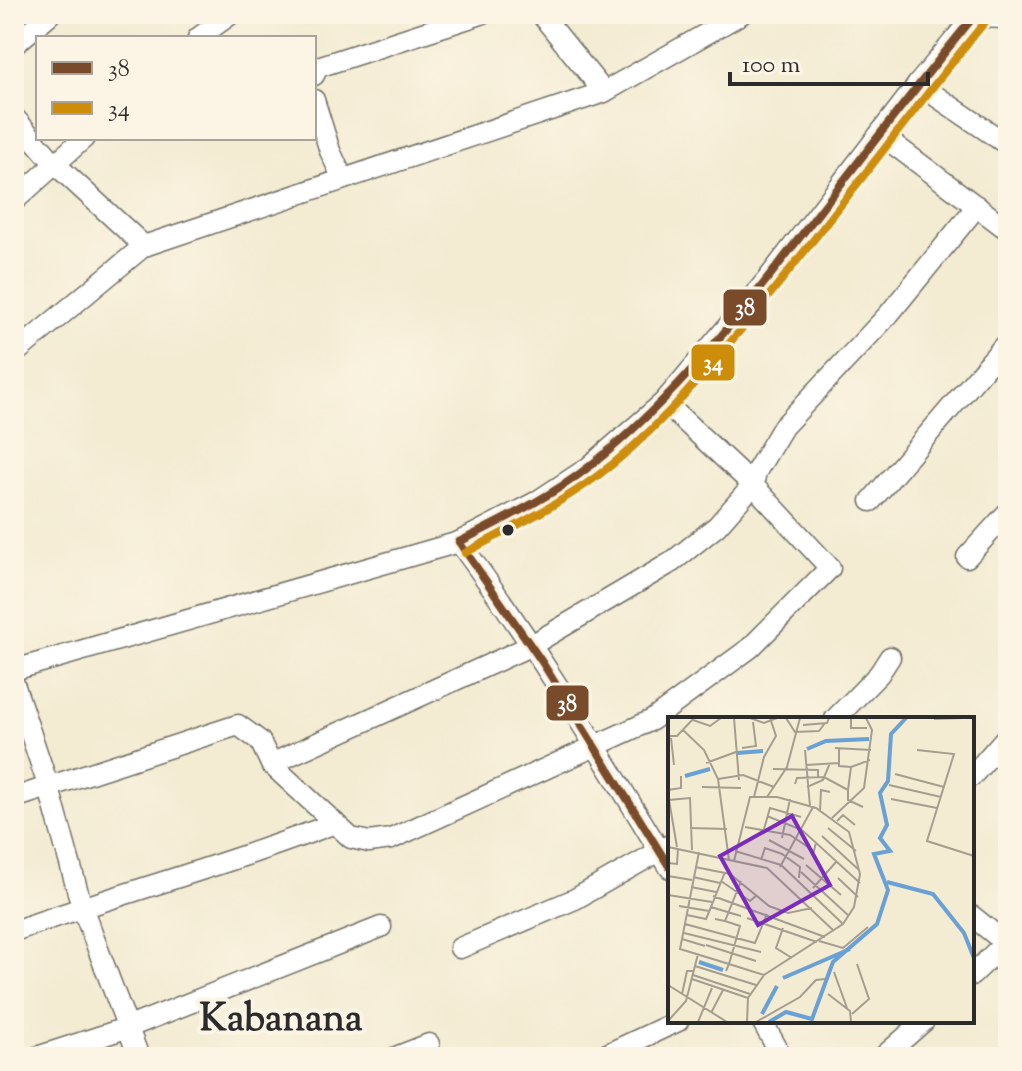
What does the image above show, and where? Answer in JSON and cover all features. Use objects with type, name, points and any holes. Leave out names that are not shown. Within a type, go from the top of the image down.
[{"type":"street","points":[[14,45],[50,14]]},
{"type":"street","points":[[201,36],[231,14]]},
{"type":"street","points":[[316,71],[318,67],[481,14]]},
{"type":"street","points":[[541,14],[604,92]]},
{"type":"street","points":[[14,354],[144,246],[604,92],[741,14]]},
{"type":"street","points":[[14,670],[459,542],[536,502],[589,467],[664,402],[767,280],[975,15],[1008,18]]},
{"type":"street","points":[[918,84],[1008,145]]},
{"type":"street","points":[[316,106],[330,151],[343,179]]},
{"type":"street","points":[[14,117],[55,164],[144,246]]},
{"type":"street","points":[[880,134],[1008,230]]},
{"type":"street","points":[[14,201],[82,140]]},
{"type":"street","points":[[271,764],[530,646],[672,562],[717,526],[753,485],[756,472],[783,427],[889,314],[977,206]]},
{"type":"street","points":[[871,501],[1008,341]]},
{"type":"street","points":[[14,798],[238,725],[260,741],[271,764],[351,838],[369,842],[391,839],[652,720],[750,648],[830,568],[753,485],[664,402]]},
{"type":"street","points":[[967,557],[1008,512]]},
{"type":"street","points":[[459,542],[667,855],[575,899],[460,948]]},
{"type":"street","points":[[837,717],[879,674],[890,657]]},
{"type":"street","points":[[14,684],[49,788],[82,907],[139,1057]]},
{"type":"street","points":[[974,774],[1008,735]]},
{"type":"street","points":[[14,931],[228,863],[335,823]]},
{"type":"street","points":[[974,918],[1007,943],[974,973]]},
{"type":"street","points":[[37,1057],[129,1027],[381,927]]},
{"type":"street","points":[[601,1057],[674,1023]]},
{"type":"street","points":[[763,1023],[782,1057]]},
{"type":"street","points":[[883,1057],[922,1023]]},
{"type":"street","points":[[396,1057],[429,1044]]},
{"type":"transit line","name":"38","points":[[459,542],[559,488],[590,466],[651,412],[708,352],[976,14]]},
{"type":"transit line","name":"34","points":[[465,553],[580,488],[656,425],[775,289],[985,22]]},
{"type":"transit line","name":"38","points":[[459,542],[542,662],[668,865]]},
{"type":"district","name":"Kabanana","points":[[281,1017]]}]
